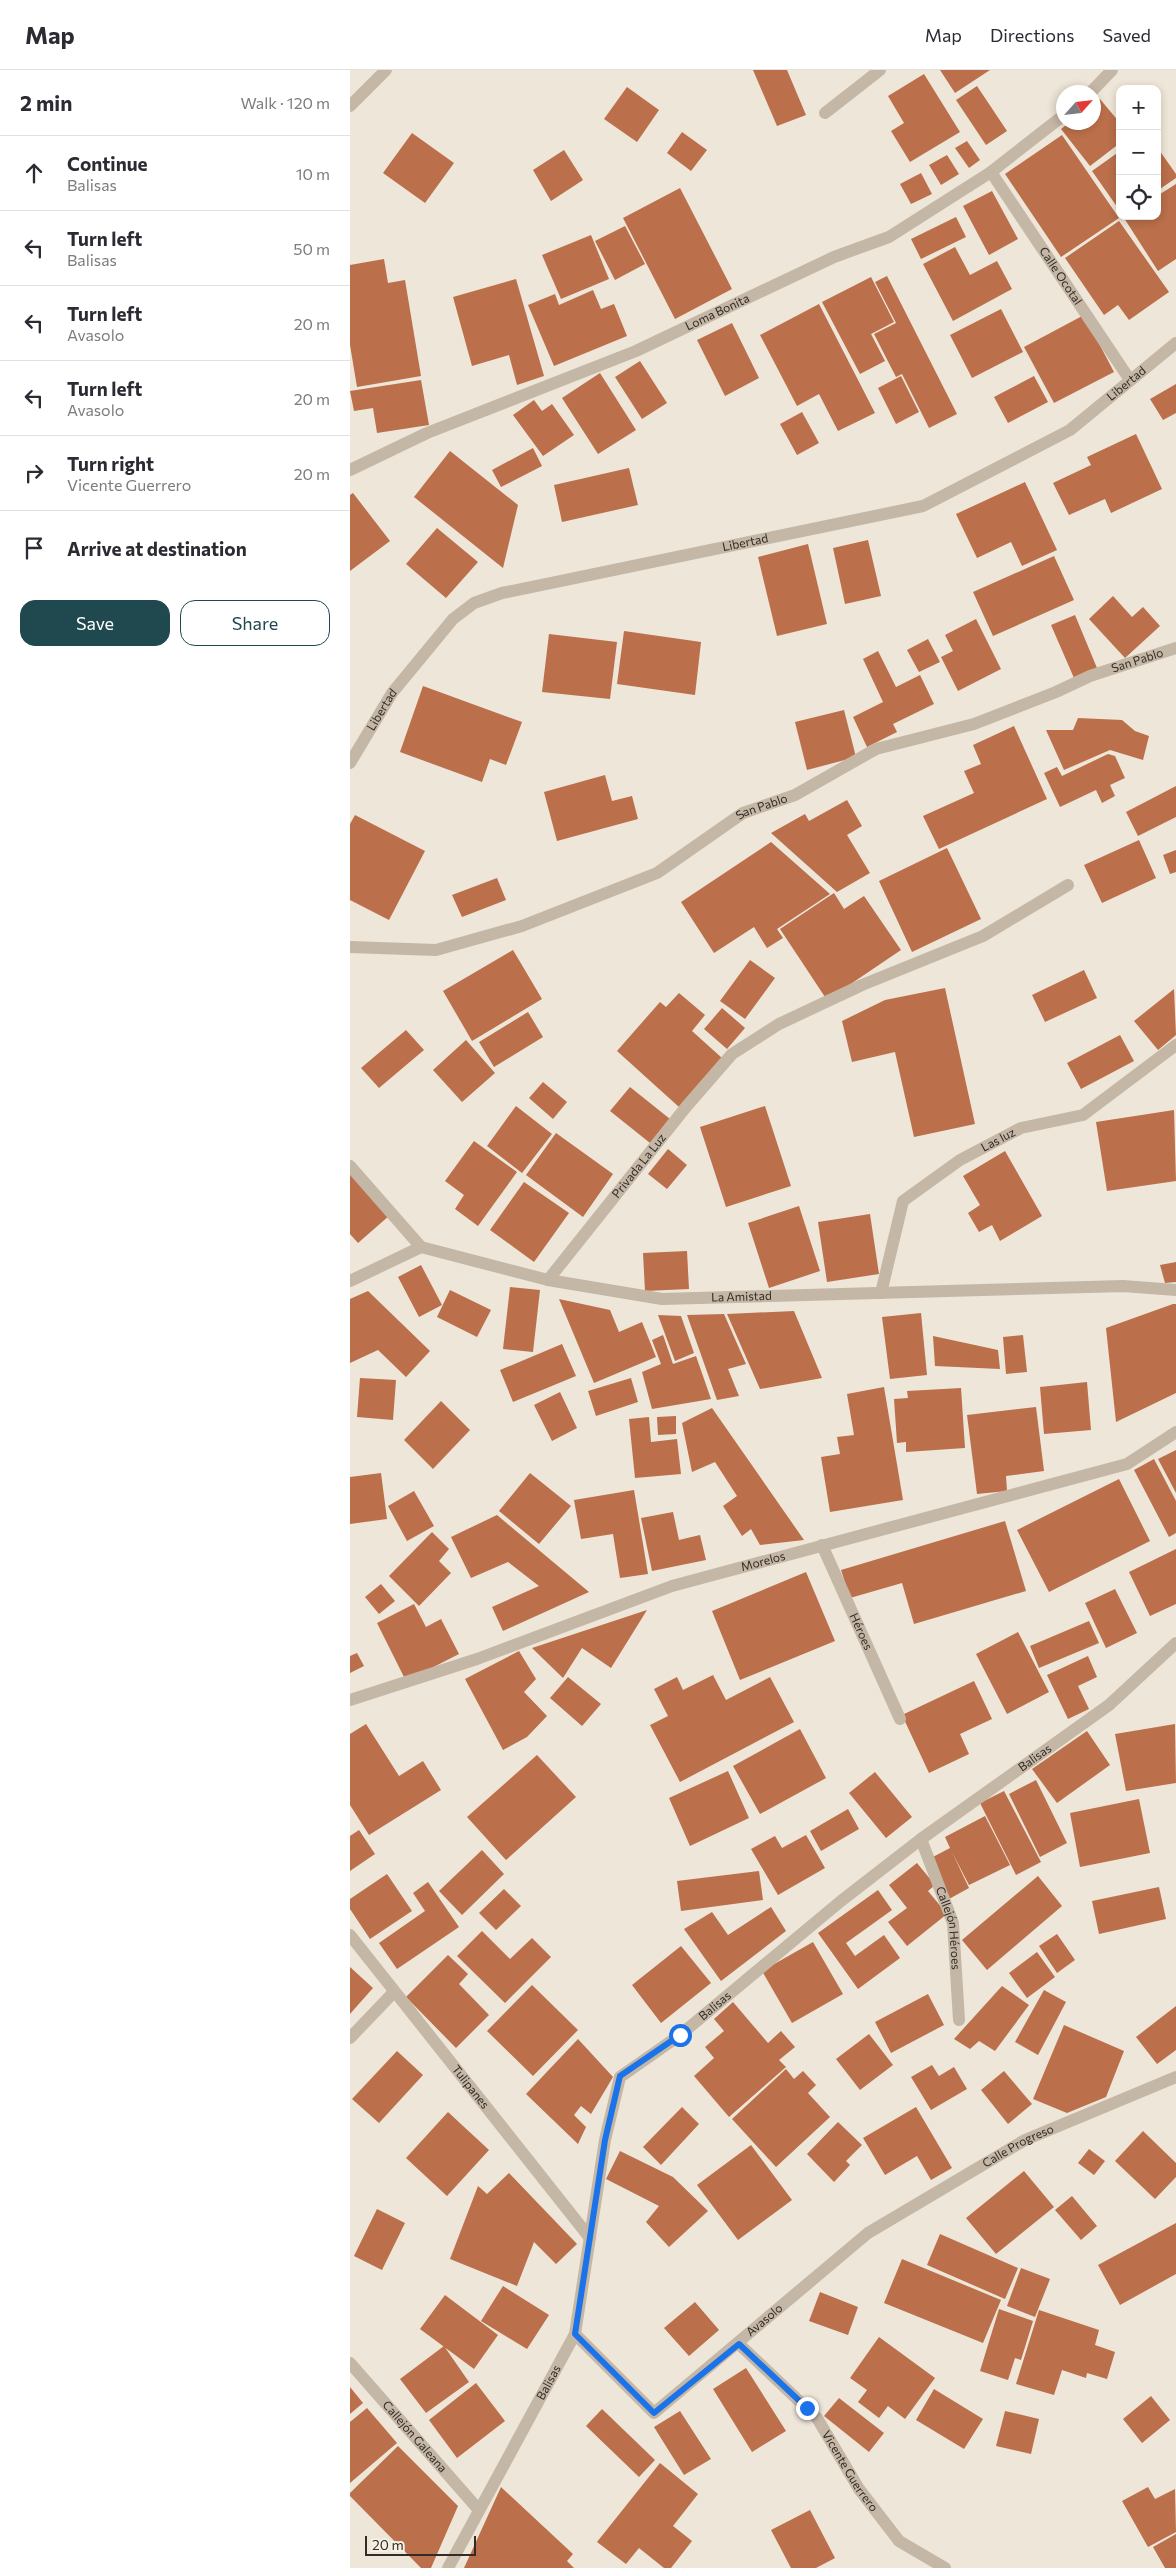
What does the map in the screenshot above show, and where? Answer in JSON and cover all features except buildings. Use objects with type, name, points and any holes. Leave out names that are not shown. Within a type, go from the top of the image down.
[{"type":"street","points":[[350,106],[386,70]]},
{"type":"street","points":[[825,113],[880,70]]},
{"type":"street","points":[[1098,85],[1112,70]]},
{"type":"street","name":"Loma Bonita","points":[[350,470],[427,433],[636,351],[834,257],[889,237],[991,172],[1056,121]]},
{"type":"street","name":"Calle Ocotal","points":[[991,172],[1130,380]]},
{"type":"street","name":"Libertad","points":[[350,763],[392,693],[453,619],[474,603],[502,593],[924,506],[1070,430],[1176,344]]},
{"type":"street","name":"San Pablo","points":[[350,947],[436,950],[522,926],[657,873],[743,813],[795,795],[876,749],[974,724],[1056,692],[1090,676],[1176,648]]},
{"type":"street","name":"Privada La Luz","points":[[548,1280],[686,1107],[732,1054],[795,1016],[862,985],[984,936],[1068,885]]},
{"type":"street","name":"Las luz","points":[[882,1293],[903,1201],[960,1160],[1021,1128],[1084,1116],[1176,1045]]},
{"type":"street","points":[[350,1166],[421,1247],[350,1281]]},
{"type":"street","name":"La Amistad","points":[[421,1247],[548,1280],[662,1299],[1122,1286],[1176,1290]]},
{"type":"street","name":"Morelos","points":[[350,1700],[477,1659],[672,1586],[1127,1464],[1176,1432]]},
{"type":"street","name":"Héroes","points":[[822,1546],[900,1719]]},
{"type":"street","name":"Balisas","points":[[448,2568],[478,2509],[575,2334],[605,2140],[620,2076],[680,2035],[841,1901],[922,1839],[1109,1705],[1176,1643]]},
{"type":"street","name":"Callejón Héroes","points":[[922,1839],[953,1923],[959,2020]]},
{"type":"street","name":"Tulipanes","points":[[350,1935],[590,2238]]},
{"type":"street","points":[[350,2038],[394,1992]]},
{"type":"street","name":"Calle Progreso","points":[[868,2233],[1025,2140],[1176,2077]]},
{"type":"street","name":"Avasolo","points":[[575,2334],[654,2413],[739,2344],[868,2233]]},
{"type":"street","name":"Vicente Guerrero","points":[[739,2344],[817,2418],[859,2489],[899,2541],[945,2568]]},
{"type":"street","name":"Callejón Galeana","points":[[350,2363],[478,2509]]},
{"type":"route","points":[[680,2035],[620,2076],[605,2140],[575,2334],[654,2413],[739,2344],[807,2408]]}]
